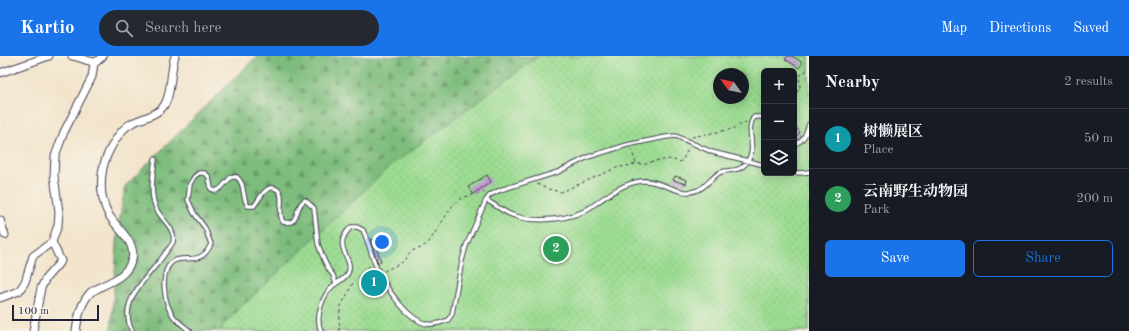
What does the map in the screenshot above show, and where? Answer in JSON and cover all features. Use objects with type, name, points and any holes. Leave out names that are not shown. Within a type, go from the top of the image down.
[{"type":"street","points":[[0,73],[49,56]]},
{"type":"street","points":[[72,56],[80,57],[90,62],[96,62]]},
{"type":"street","points":[[0,298],[18,291],[25,282],[33,256],[52,242],[58,225],[59,212],[54,176],[55,156],[64,132],[92,77],[94,63],[103,56]]},
{"type":"street","points":[[76,331],[78,318],[84,302],[92,292],[120,277],[127,270],[132,259],[133,249],[130,242],[108,214],[101,196],[103,168],[116,138],[130,123],[155,114],[167,101],[172,64],[175,56]]},
{"type":"street","points":[[0,220],[4,235]]},
{"type":"street","points":[[33,331],[41,288],[46,278],[61,261],[52,242]]},
{"type":"lane","points":[[486,200],[497,205],[507,213],[516,216],[529,219],[557,219],[581,212],[612,193],[633,183],[651,181],[677,190],[690,192],[699,190],[720,172],[742,168],[747,162],[753,148],[750,122],[754,116],[761,117]]},
{"type":"lane","points":[[797,143],[806,135],[809,124]]},
{"type":"lane","points":[[321,331],[319,318],[321,306],[325,297],[333,286],[344,279],[348,272],[348,260],[343,248],[342,239],[350,227],[357,227],[362,230],[379,273],[404,308],[426,324],[434,324],[448,320],[452,314],[466,246],[486,200],[490,195],[500,190],[558,172],[588,157],[629,144],[676,136],[712,152],[761,164]]},
{"type":"lane","points":[[132,331],[129,324],[127,311],[130,301],[140,285],[161,261],[173,242],[172,230],[158,212],[153,202],[152,179],[155,159]]},
{"type":"lane","points":[[797,173],[809,172]]},
{"type":"lane","points":[[190,331],[173,316],[164,291],[165,278],[171,263],[176,259],[194,258],[205,255],[211,244],[205,228],[194,213],[188,200],[190,184],[194,177],[199,173],[205,173],[209,177],[211,189],[216,191],[221,188],[231,177],[237,177],[244,187],[244,201],[248,206],[254,206],[265,191],[270,188],[276,189],[282,198],[280,218],[283,222],[289,224],[294,221],[302,202],[305,200],[310,203],[314,208],[318,244],[329,270],[333,274],[336,284]]},
{"type":"path","points":[[797,92],[800,87],[799,76],[809,69]]},
{"type":"path","points":[[684,139],[732,129],[744,124],[750,117],[754,116]]},
{"type":"path","points":[[531,180],[548,190],[561,192],[616,168],[671,159],[679,162],[682,161],[691,143]]},
{"type":"path","points":[[629,144],[636,164]]},
{"type":"path","points":[[379,273],[403,262],[411,251],[421,248],[429,242],[453,205],[464,197],[500,190]]},
{"type":"path","points":[[339,331],[340,308],[352,283],[368,267],[377,268]]},
{"type":"path","points":[[377,268],[363,276],[378,296],[389,289]]},
{"type":"green space","points":[[257,56],[809,56],[809,331],[111,331],[118,229],[125,186]]},
{"type":"green space","points":[[539,56],[809,56],[809,331],[222,331],[223,325],[389,167]]},
{"type":"building","points":[[788,56],[792,56],[803,63],[799,68],[785,59]]},
{"type":"building","points":[[797,128],[800,133],[797,136]]},
{"type":"building","points":[[487,175],[491,182],[473,194],[468,187]]},
{"type":"building","points":[[675,176],[687,180],[686,184],[673,180]]},
{"type":"building","points":[[373,239],[381,261],[378,263],[370,240]]},
{"type":"building","points":[[371,272],[384,289],[378,294],[365,276]]},
{"type":"place","name":"云南野生动物园","points":[[556,249]]},
{"type":"place","name":"树懒展区","points":[[374,283]]}]
